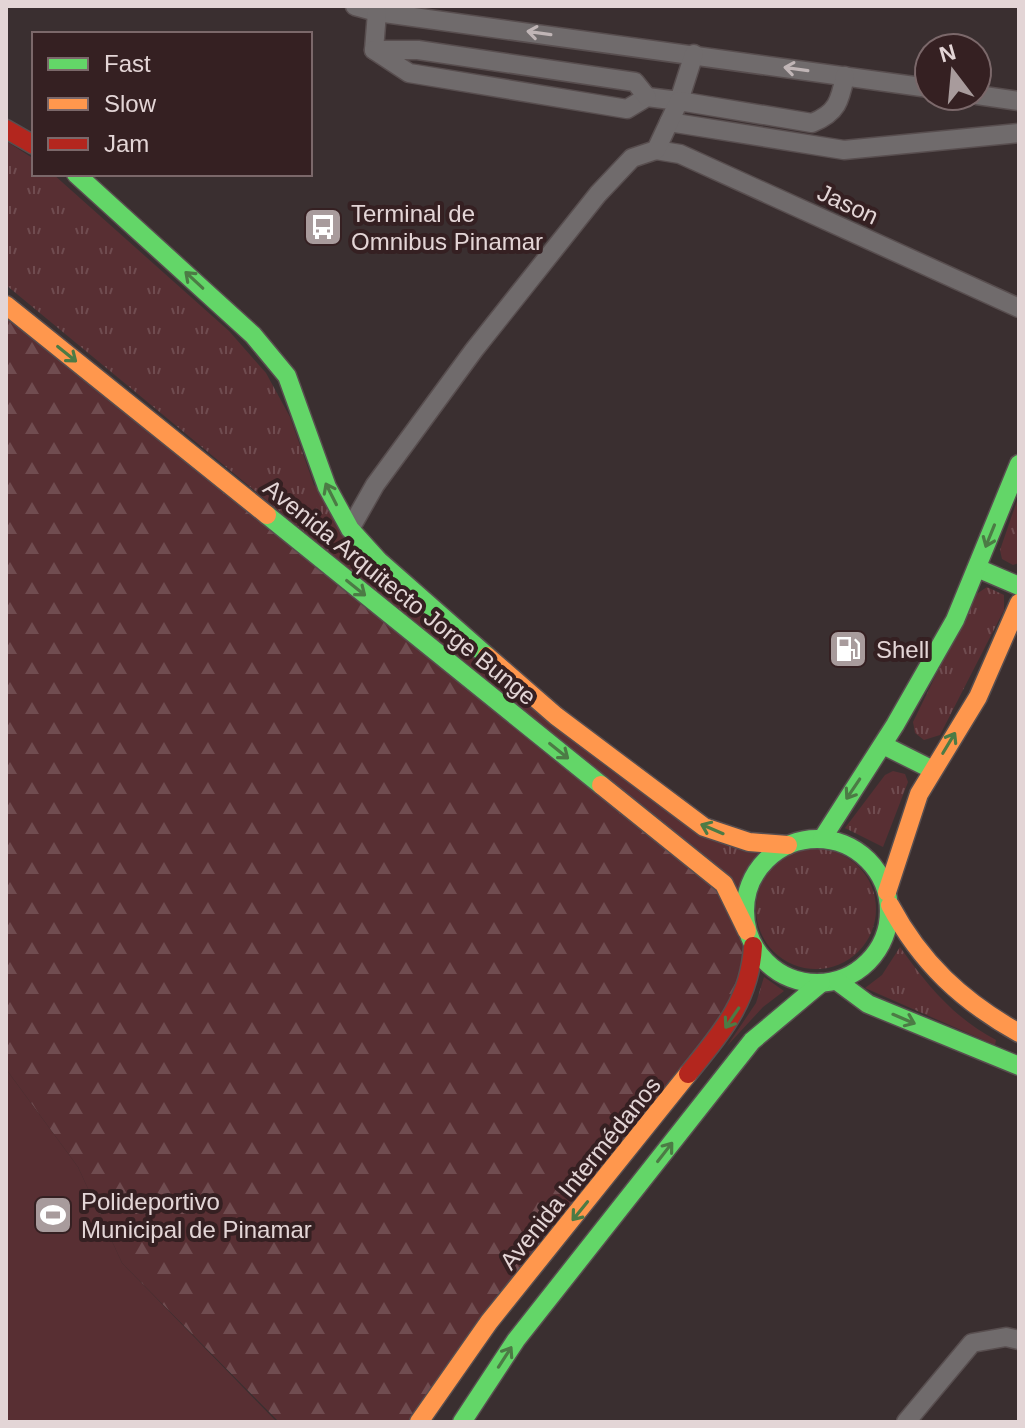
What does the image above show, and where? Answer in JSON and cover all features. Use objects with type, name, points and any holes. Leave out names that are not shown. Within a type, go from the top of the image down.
[{"type":"main road","points":[[6,129],[32,144]]},
{"type":"main road","name":"Avenida Arquitecto Jorge Bunge","points":[[78,176],[253,335],[287,376],[327,487],[350,529],[379,561],[556,716],[704,827],[749,842],[788,845]]},
{"type":"main road","name":"Avenida Arquitecto Jorge Bunge","points":[[6,305],[724,884],[750,938]]},
{"type":"main road","points":[[822,839],[883,745],[955,620],[1019,464]]},
{"type":"main road","points":[[977,568],[1019,586]]},
{"type":"main road","points":[[462,1422],[516,1340],[752,1041],[829,982],[859,970],[877,952],[887,930],[888,899],[919,794],[978,697],[1019,603]]},
{"type":"main road","points":[[883,745],[933,770]]},
{"type":"main road","points":[[1019,1033],[977,1010],[939,979],[888,899],[878,872],[863,855],[844,844],[822,839],[788,845],[757,871],[748,890],[745,910],[750,938],[765,962],[801,982],[829,982],[868,1004],[1019,1066]]},
{"type":"main road","name":"Avenida Intermédanos","points":[[419,1422],[489,1322],[732,1020],[752,980],[750,938]]},
{"type":"street","points":[[355,6],[377,12],[913,86]]},
{"type":"street","points":[[374,50],[377,12]]},
{"type":"street","points":[[374,50],[409,73],[627,109],[647,97],[812,123],[830,116],[839,105],[845,76]]},
{"type":"street","points":[[374,50],[418,50],[635,82],[647,97]]},
{"type":"street","points":[[350,529],[375,485],[465,362],[598,194],[632,158],[656,150],[679,101],[694,54]]},
{"type":"street","points":[[993,97],[1019,101]]},
{"type":"street","points":[[669,122],[844,150],[1019,133]]},
{"type":"street","name":"Jason","points":[[656,150],[680,154],[1019,308]]},
{"type":"street","points":[[906,1422],[972,1343],[1006,1337],[1019,1340]]},
{"type":"green space","points":[[6,141],[32,158],[32,176],[55,176],[229,331],[266,373],[290,417],[314,485],[607,768],[764,851],[748,866],[739,891],[6,285]]},
{"type":"green space","points":[[6,305],[724,884],[752,980],[422,1422],[279,1422],[122,1263],[78,1167],[6,1069]]},
{"type":"green space","points":[[1019,495],[1019,563],[1013,565],[1002,559],[1000,550]]},
{"type":"green space","points":[[987,587],[1004,595],[1004,610],[940,735],[924,740],[915,733],[913,722],[975,595]]},
{"type":"green space","points":[[893,771],[905,774],[908,782],[883,847],[845,828],[885,775]]},
{"type":"green space","points":[[816,849],[839,854],[858,867],[871,886],[876,909],[871,932],[858,951],[839,964],[816,969],[793,964],[774,951],[761,932],[756,909],[761,886],[774,867],[793,854]]},
{"type":"green space","points":[[900,947],[942,1000],[967,1022],[996,1040],[995,1045],[865,988],[882,975]]},
{"type":"green space","points":[[764,977],[784,991],[763,1007],[727,1046],[756,1003]]},
{"type":"green space","name":"Polideportivo Municipal de Pinamar","points":[[6,1069],[78,1167],[122,1263],[277,1422],[6,1422]]},
{"type":"traffic: fast","points":[[78,176],[253,335],[287,376],[327,487],[350,529],[379,561],[487,656]]},
{"type":"traffic: fast","points":[[822,839],[895,725],[955,620],[1019,464]]},
{"type":"traffic: fast","points":[[267,515],[601,785]]},
{"type":"traffic: fast","points":[[977,568],[1019,586]]},
{"type":"traffic: fast","points":[[883,745],[933,770]]},
{"type":"traffic: fast","points":[[817,839],[845,844],[868,860],[884,883],[889,911],[884,939],[868,962],[845,978],[817,983],[789,978],[766,962],[750,939],[745,911],[750,883],[766,860],[789,844],[817,839]]},
{"type":"traffic: fast","points":[[837,981],[868,1004],[1019,1066]]},
{"type":"traffic: fast","points":[[462,1422],[516,1340],[752,1041],[821,983]]},
{"type":"traffic: slow","points":[[6,305],[267,515]]},
{"type":"traffic: slow","points":[[887,892],[919,794],[978,697],[1019,603]]},
{"type":"traffic: slow","points":[[487,656],[556,716],[704,827],[749,842],[788,845]]},
{"type":"traffic: slow","points":[[601,785],[724,884],[747,931]]},
{"type":"traffic: slow","points":[[890,905],[915,945],[945,979],[979,1008],[1019,1033]]},
{"type":"traffic: slow","points":[[419,1422],[489,1322],[688,1074]]},
{"type":"traffic: jam","points":[[6,129],[32,144]]},
{"type":"traffic: jam","points":[[688,1074],[722,1030],[740,1000],[751,966],[753,946]]},
{"type":"place","name":"Terminal de Omnibus Pinamar","points":[[323,227]]},
{"type":"place","name":"Shell","points":[[848,649]]},
{"type":"place","name":"Polideportivo Municipal de Pinamar","points":[[53,1215]]}]
